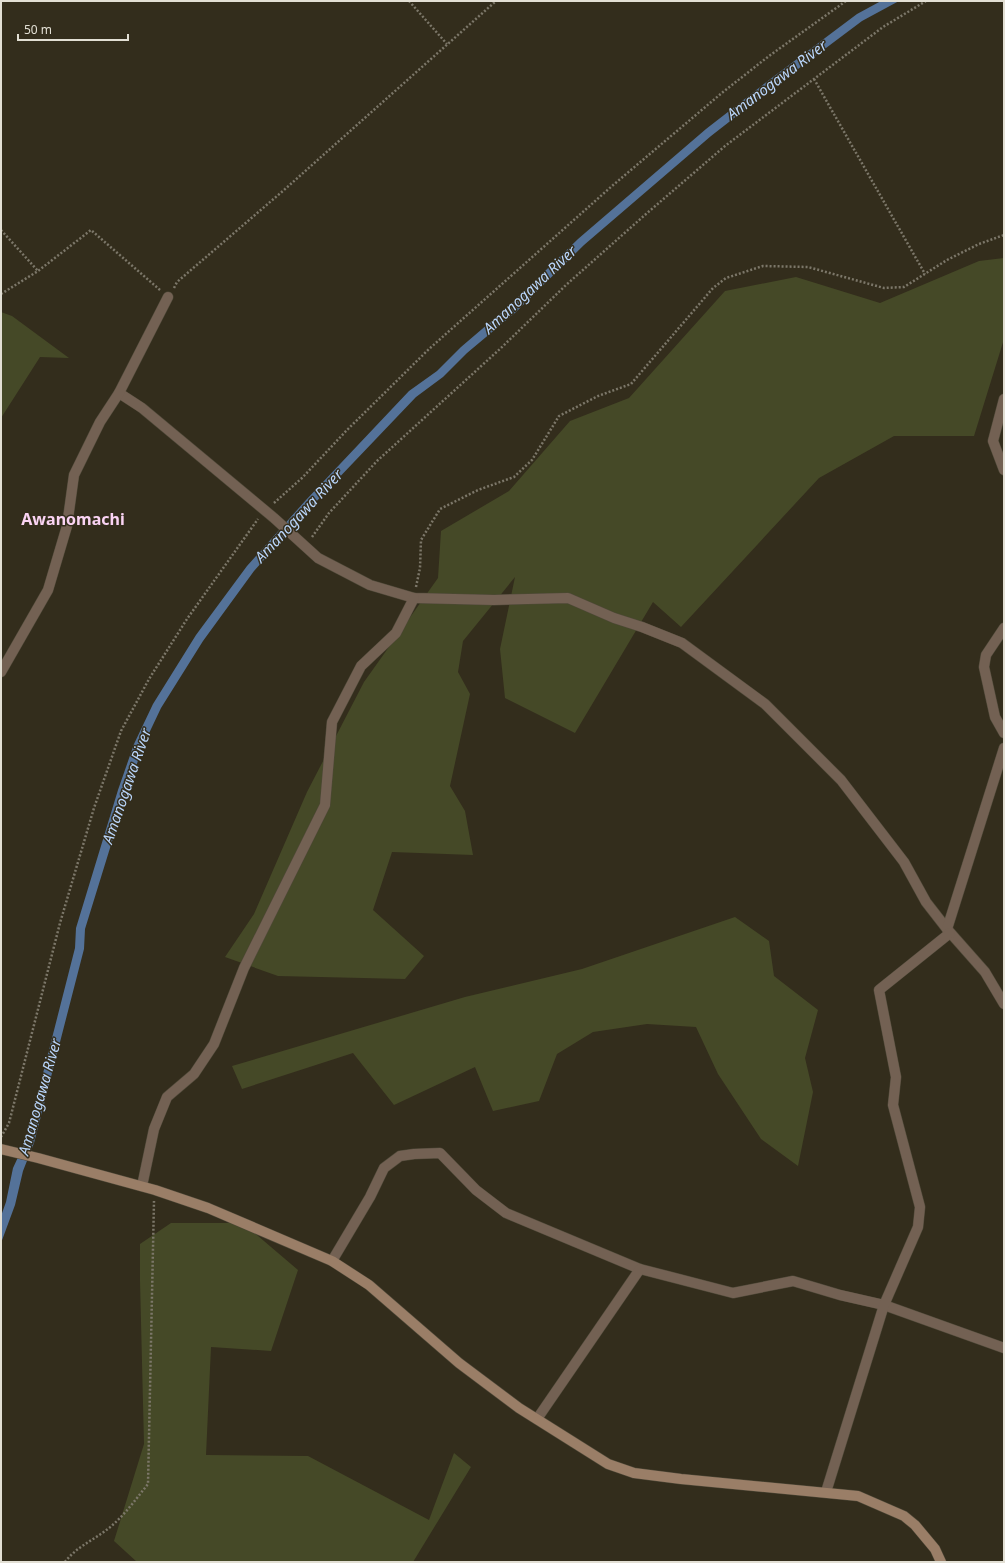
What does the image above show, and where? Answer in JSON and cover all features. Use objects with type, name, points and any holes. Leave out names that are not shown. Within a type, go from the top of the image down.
[{"type":"street","points":[[1,672],[48,590],[67,526],[74,475],[100,422],[119,393],[168,297]]},
{"type":"street","points":[[119,393],[142,408],[274,518],[318,558],[370,585],[414,598],[494,600],[568,598],[614,618],[642,627],[682,644],[765,704],[841,780],[904,862],[926,902],[948,931],[985,972],[1004,1004]]},
{"type":"street","points":[[1004,399],[993,441],[1004,470]]},
{"type":"street","points":[[142,1186],[154,1129],[167,1097],[194,1074],[214,1044],[244,968],[325,806],[332,722],[361,666],[396,633],[414,598]]},
{"type":"street","points":[[1004,628],[986,655],[984,667],[995,717],[1004,733]]},
{"type":"street","points":[[826,1492],[884,1305],[918,1227],[920,1207],[893,1105],[896,1077],[879,990],[948,931],[1004,748]]},
{"type":"street","points":[[2,1149],[155,1190],[208,1208],[332,1261],[369,1286],[459,1362],[519,1408],[608,1464],[634,1473],[858,1496],[904,1516],[915,1525],[935,1550],[941,1562]]},
{"type":"street","points":[[332,1261],[370,1197],[384,1168],[400,1156],[440,1153],[476,1190],[506,1213],[640,1269],[733,1294],[794,1281],[840,1295],[884,1305],[1004,1348]]},
{"type":"street","points":[[537,1419],[640,1269]]},
{"type":"path","points":[[409,1],[447,44]]},
{"type":"path","points":[[1,294],[38,271],[91,230],[168,297],[177,282],[284,190],[496,1]]},
{"type":"path","points":[[1,1138],[9,1123],[60,923],[92,815],[121,731],[187,618],[264,510],[284,495],[302,478],[347,430],[429,349],[618,181],[723,92],[769,56],[846,1]]},
{"type":"path","points":[[307,548],[313,534],[329,512],[377,461],[501,348],[566,285],[725,146],[883,28],[926,1]]},
{"type":"path","points":[[814,79],[925,274]]},
{"type":"path","points":[[1,230],[38,271]]},
{"type":"path","points":[[414,598],[420,568],[421,540],[440,509],[478,490],[514,477],[532,460],[559,416],[598,396],[630,384],[712,288],[726,278],[763,266],[808,267],[884,288],[904,287],[947,260],[979,244],[1004,235]]},
{"type":"path","points":[[65,1562],[72,1553],[109,1528],[148,1484],[155,1190]]},
{"type":"green space","points":[[1004,258],[1004,339],[974,436],[894,436],[819,478],[681,627],[653,602],[575,733],[505,698],[500,649],[515,577],[463,641],[458,672],[470,694],[450,786],[465,811],[473,855],[392,852],[373,910],[424,956],[405,979],[278,976],[225,957],[254,914],[307,792],[364,682],[438,578],[441,531],[509,491],[570,421],[629,398],[725,291],[796,277],[880,303],[979,261]]},
{"type":"green space","points":[[1,312],[12,316],[69,358],[40,357],[1,418]]},
{"type":"green space","points":[[735,917],[769,941],[774,976],[818,1010],[805,1058],[813,1092],[798,1166],[761,1139],[718,1074],[696,1027],[647,1024],[593,1032],[557,1054],[539,1101],[493,1111],[475,1067],[394,1105],[353,1053],[242,1089],[232,1066],[465,997],[582,969]]},
{"type":"green space","points":[[171,1223],[243,1223],[298,1270],[271,1351],[211,1347],[206,1455],[308,1456],[429,1520],[454,1453],[471,1467],[413,1562],[137,1562],[114,1541],[144,1444],[140,1244]]},
{"type":"water","name":"Amanogawa River","points":[[881,1],[899,1],[862,21],[711,136],[584,245],[516,312],[467,353],[443,377],[416,397],[312,506],[254,571],[203,641],[161,708],[143,746],[127,793],[85,929],[84,949],[34,1143],[23,1171],[15,1205],[1,1243],[1,1216],[6,1202],[13,1168],[26,1140],[75,948],[76,928],[118,790],[134,744],[153,704],[196,635],[247,566],[306,500],[409,391],[437,371],[461,347],[509,306],[578,239],[706,129],[857,14]]},
{"type":"district","name":"Awanomachi","points":[[73,519]]}]
